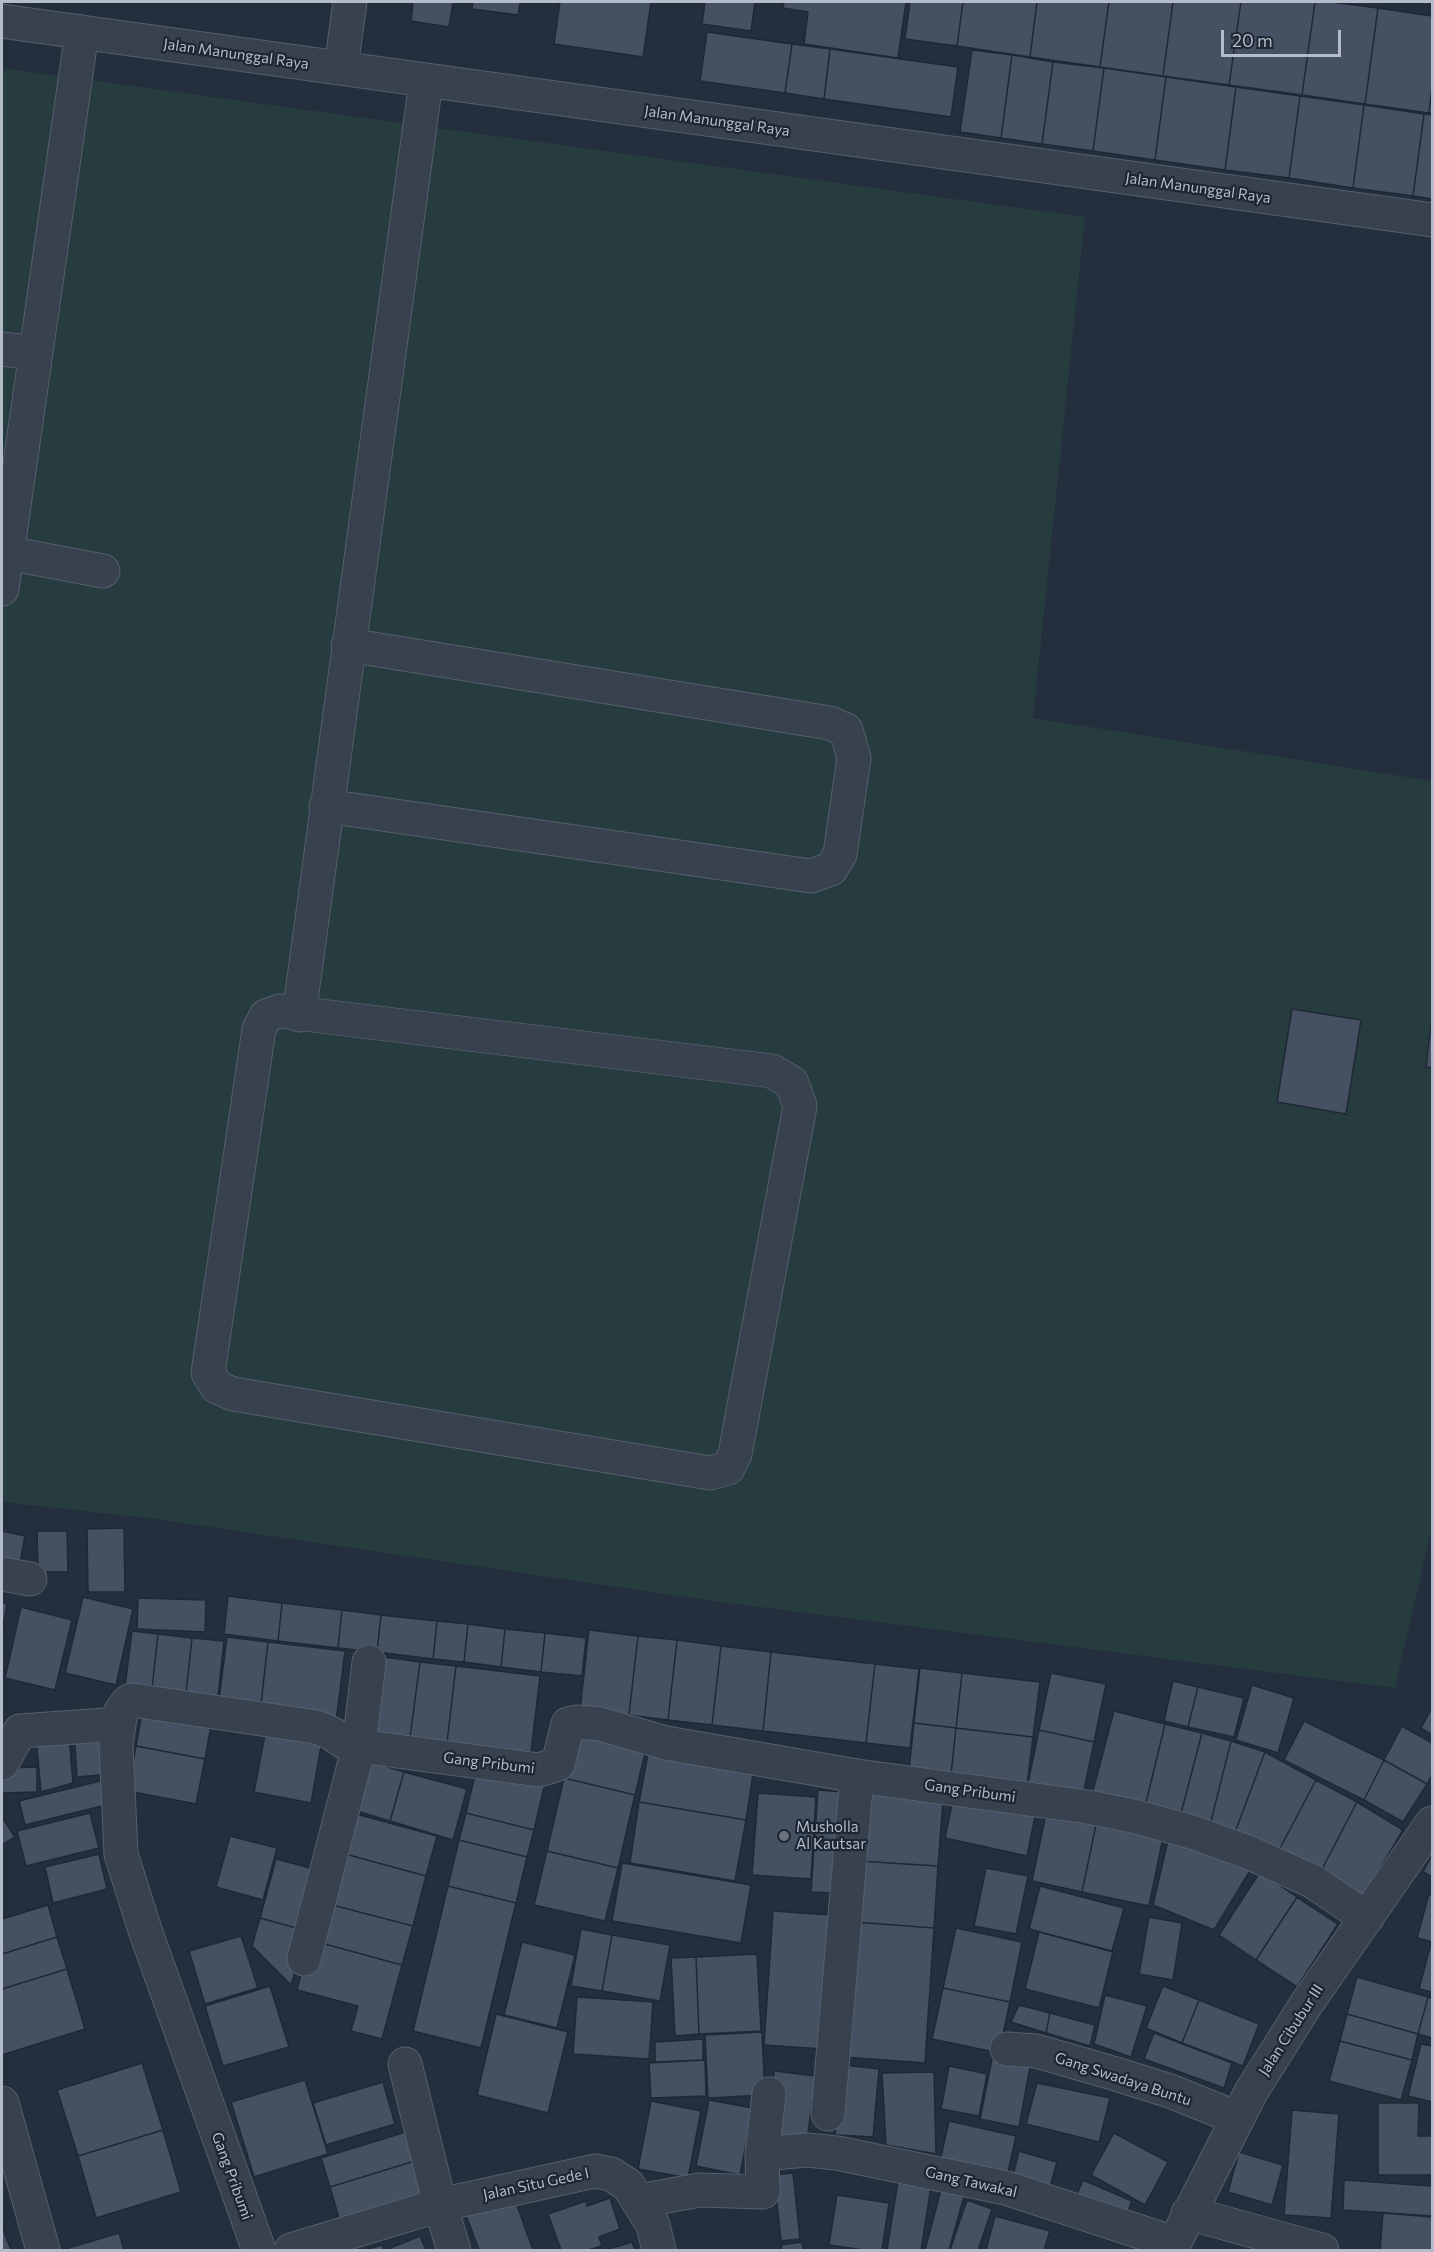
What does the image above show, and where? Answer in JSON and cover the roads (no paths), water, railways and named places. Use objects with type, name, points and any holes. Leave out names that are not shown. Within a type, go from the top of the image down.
[{"type":"street","points":[[341,68],[350,2]]},
{"type":"street","name":"Jalan Manunggal Raya","points":[[2,21],[1432,220]]},
{"type":"street","points":[[2,589],[4,552],[36,353],[82,32]]},
{"type":"street","points":[[299,1014],[426,81]]},
{"type":"street","points":[[2,349],[36,353]]},
{"type":"street","points":[[4,552],[103,571]]},
{"type":"street","points":[[326,806],[811,876],[831,869],[840,854],[854,758],[846,730],[830,723],[348,645]]},
{"type":"street","points":[[280,1011],[299,1014],[772,1071],[792,1083],[800,1106],[735,1454],[728,1468],[710,1473],[233,1394],[217,1387],[208,1373],[259,1029],[266,1016],[280,1011]]},
{"type":"street","points":[[304,1959],[360,1746],[369,1662]]},
{"type":"street","name":"Gang Pribumi","points":[[259,2250],[142,1920],[121,1854],[116,1744],[121,1711],[128,1702],[138,1700],[316,1727],[344,1742],[360,1746],[539,1770],[558,1764],[567,1724],[576,1722],[600,1724],[666,1743],[857,1776],[1088,1807],[1192,1832],[1250,1853],[1312,1881],[1366,1918]]},
{"type":"street","points":[[2,1763],[20,1731],[119,1724]]},
{"type":"street","points":[[828,2114],[857,1776]]},
{"type":"street","name":"Jalan Cibubur III","points":[[1172,2247],[1237,2118],[1307,2002],[1432,1822]]},
{"type":"street","name":"Gang Swadaya Buntu","points":[[1007,2049],[1036,2051],[1116,2074],[1170,2091],[1237,2118]]},
{"type":"street","points":[[405,2064],[440,2205],[454,2250]]},
{"type":"street","points":[[640,2201],[699,2190],[764,2192],[762,2154],[769,2094]]},
{"type":"street","points":[[2,2103],[43,2250]]},
{"type":"street","name":"Gang Tawakal","points":[[762,2154],[807,2150],[837,2152],[1006,2188],[1172,2247]]},
{"type":"street","name":"Jalan Situ Gede I","points":[[291,2250],[440,2205],[595,2171],[611,2174],[628,2185],[640,2201],[653,2226],[659,2250]]},
{"type":"street","points":[[1188,2213],[1322,2250]]},
{"type":"place","name":"Musholla Al Kautsar","points":[[784,1836]]}]
